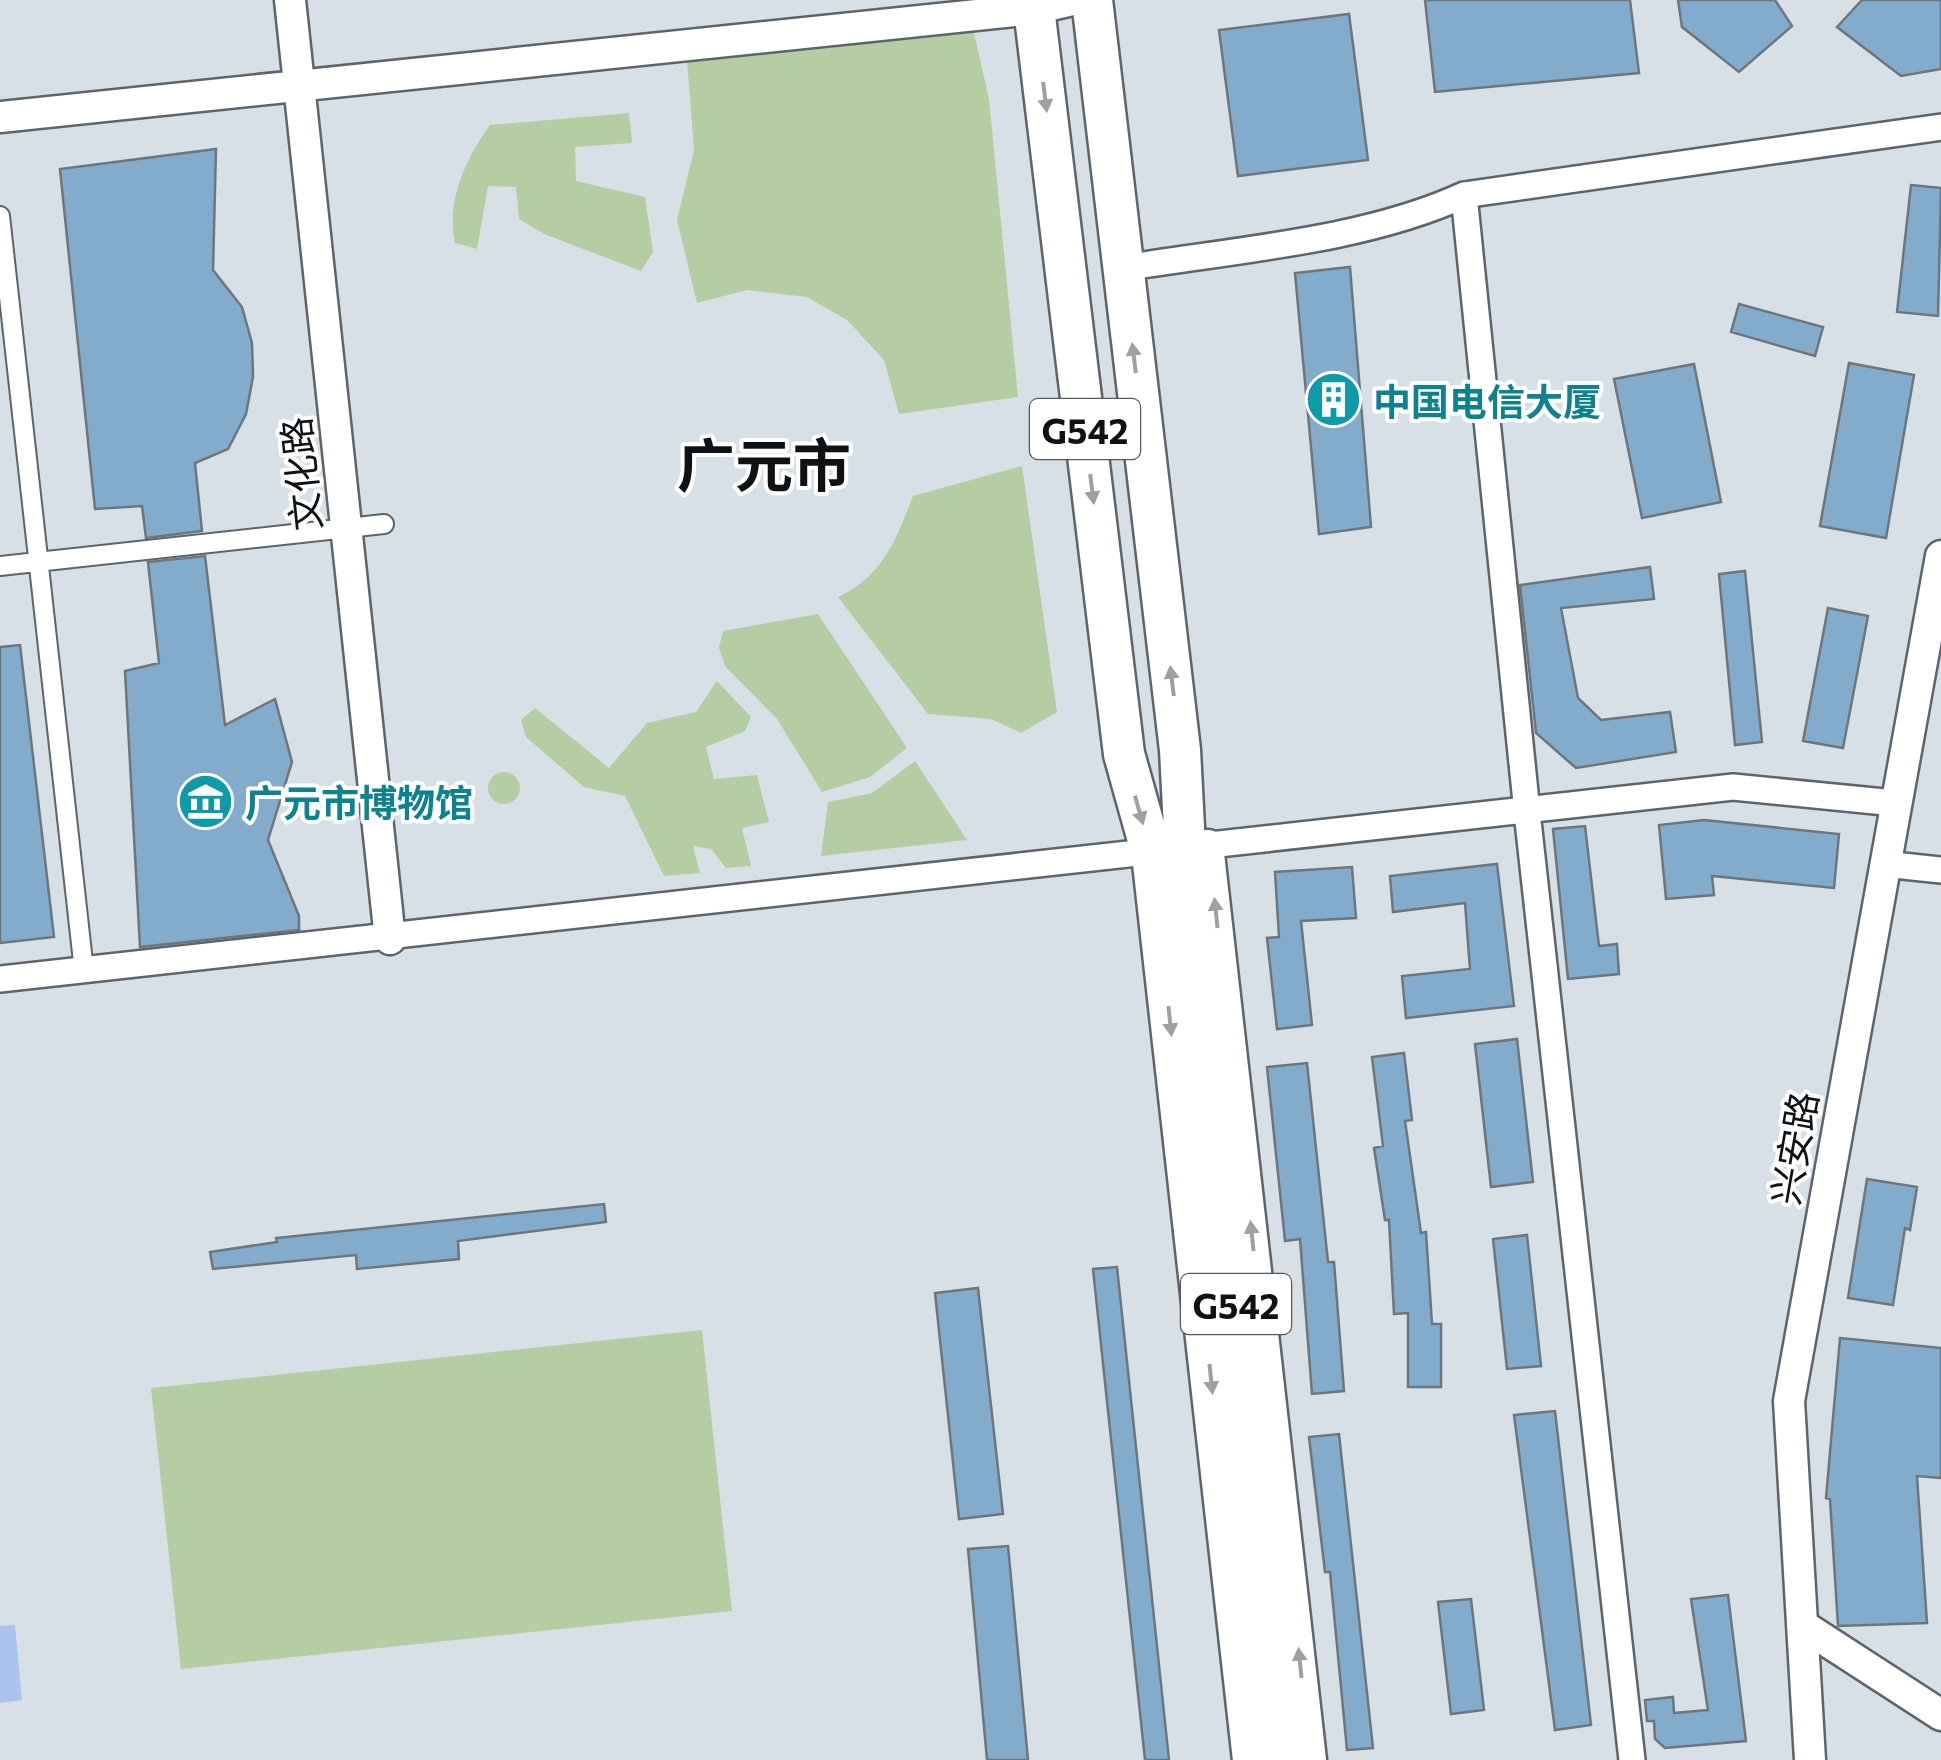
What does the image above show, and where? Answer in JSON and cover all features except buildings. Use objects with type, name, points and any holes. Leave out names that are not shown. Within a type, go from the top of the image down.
[{"type":"highway","name":"G542","points":[[1092,0],[1180,750],[1182,849],[1253,1760]]},
{"type":"highway","name":"G542","points":[[1034,4],[1124,754],[1182,849],[1287,1760]]},
{"type":"street","name":"文化路","points":[[290,0],[390,939]]},
{"type":"street","points":[[0,117],[1073,0]]},
{"type":"street","points":[[1124,268],[1295,240],[1428,211],[1464,195],[1941,128]]},
{"type":"street","points":[[1464,195],[1527,812],[1632,1760]]},
{"type":"street","points":[[0,216],[84,971]]},
{"type":"street","points":[[0,566],[384,524]]},
{"type":"street","name":"兴安路","points":[[1810,1760],[1789,1401],[1941,556]]},
{"type":"street","points":[[0,979],[390,939],[1734,787],[1894,803]]},
{"type":"street","points":[[1182,849],[1311,1760]]},
{"type":"street","points":[[1884,864],[1941,870]]},
{"type":"street","points":[[1802,1625],[1941,1714]]},
{"type":"green space","points":[[973,28],[989,99],[1018,397],[899,414],[884,360],[847,320],[807,297],[747,290],[697,303],[677,220],[694,150],[687,61]]},
{"type":"green space","points":[[629,113],[632,143],[575,147],[576,181],[645,197],[653,252],[641,271],[544,234],[519,219],[516,187],[488,186],[477,249],[455,243],[453,212],[460,181],[490,125]]},
{"type":"green space","points":[[1022,466],[1057,712],[1021,733],[991,719],[928,714],[838,597],[866,579],[886,555],[913,496]]},
{"type":"green space","points":[[818,614],[907,748],[870,777],[822,792],[777,719],[725,666],[719,648],[723,631]]},
{"type":"green space","points":[[717,681],[751,717],[745,731],[706,747],[714,779],[757,775],[769,822],[742,828],[751,866],[726,868],[711,849],[693,846],[700,873],[664,876],[625,796],[584,787],[526,737],[521,720],[535,708],[609,768],[647,723],[696,712]]},
{"type":"green space","points":[[915,761],[967,840],[821,856],[828,802],[872,793]]},
{"type":"green space","points":[[504,772],[515,777],[520,788],[515,799],[504,804],[493,799],[488,788],[493,777]]},
{"type":"green space","points":[[702,1330],[732,1611],[181,1669],[151,1388]]},
{"type":"water","points":[[15,1625],[22,1700],[0,1703],[0,1626]]},
{"type":"place","name":"中国电信大厦","points":[[1334,400]]},
{"type":"place","name":"广元市博物馆","points":[[206,801]]},
{"type":"district","name":"广元市","points":[[764,463]]}]
